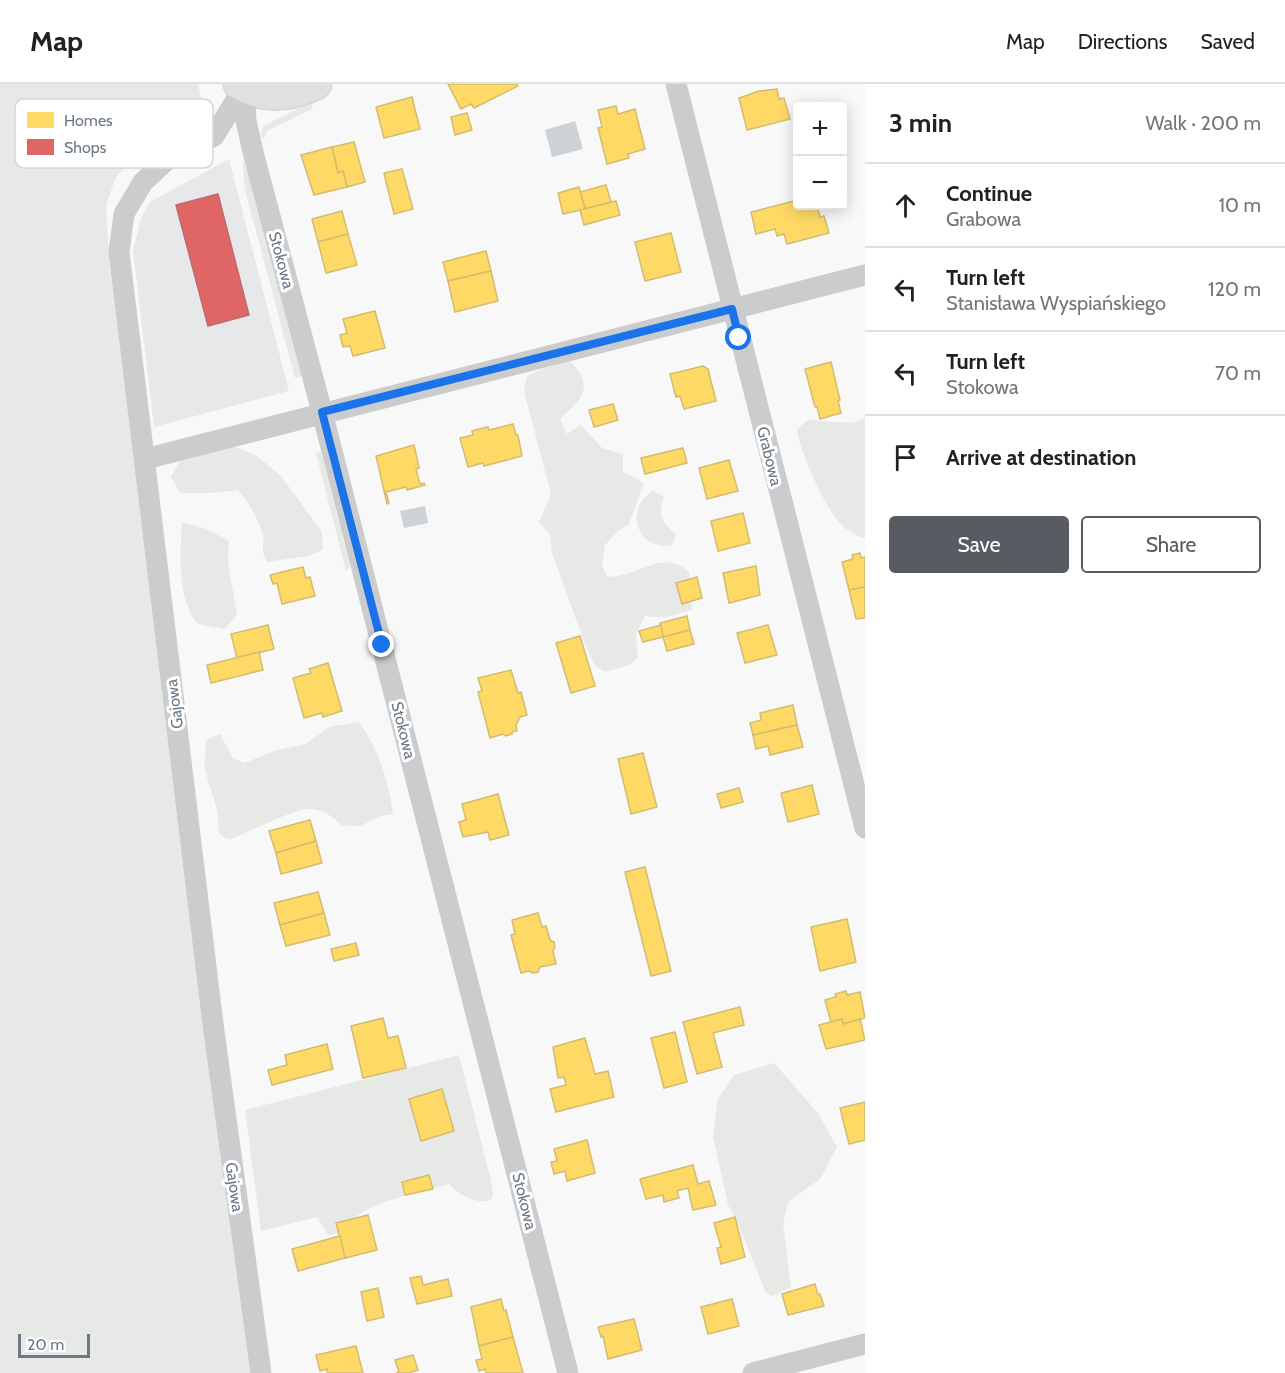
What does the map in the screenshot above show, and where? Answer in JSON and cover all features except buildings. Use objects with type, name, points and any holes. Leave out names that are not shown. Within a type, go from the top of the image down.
[{"type":"street","points":[[242,86],[260,93],[282,95],[295,93],[316,84]]},
{"type":"street","name":"Grabowa","points":[[676,84],[865,828]]},
{"type":"street","name":"Stokowa","points":[[242,86],[246,121],[254,156],[322,412],[568,1373]]},
{"type":"street","name":"Gajowa","points":[[213,137],[242,86]]},
{"type":"street","name":"Gajowa","points":[[159,168],[143,182],[124,214],[119,252],[213,1024],[261,1373]]},
{"type":"street","points":[[145,459],[865,274]]},
{"type":"street","points":[[753,1373],[865,1344]]},
{"type":"shaded area","points":[[0,84],[198,84],[201,99],[15,99],[15,168],[125,168],[116,177],[106,205],[110,268],[259,1373],[0,1373]]},
{"type":"shaded area","points":[[313,101],[312,109],[267,131],[264,139],[261,137],[263,126]]},
{"type":"shaded area","points":[[575,121],[583,149],[552,157],[545,130]]},
{"type":"shaded area","points":[[242,158],[302,376],[295,378],[245,190]]},
{"type":"shaded area","points":[[229,159],[289,391],[154,427],[133,250],[141,219],[150,202]]},
{"type":"shaded area","points":[[570,361],[578,370],[584,385],[580,398],[560,419],[567,434],[581,425],[602,448],[623,454],[623,473],[644,483],[629,524],[618,531],[605,545],[602,565],[607,577],[624,575],[666,562],[681,566],[689,572],[692,610],[663,618],[645,616],[636,634],[638,658],[629,665],[605,672],[595,666],[586,647],[552,553],[550,535],[539,522],[551,494],[524,391],[527,376]]},
{"type":"shaded area","points":[[865,417],[865,539],[843,526],[828,506],[807,464],[797,429],[808,420],[853,423]]},
{"type":"shaded area","points":[[232,445],[257,456],[281,476],[322,532],[323,550],[308,556],[267,562],[263,553],[263,537],[258,521],[238,490],[180,493],[171,477],[180,461]]},
{"type":"shaded area","points":[[321,452],[350,566],[346,571],[316,453]]},
{"type":"shaded area","points":[[652,490],[664,497],[661,514],[667,526],[676,535],[672,545],[664,546],[649,541],[639,530],[637,514],[639,506]]},
{"type":"shaded area","points":[[425,506],[428,523],[404,528],[400,511]]},
{"type":"shaded area","points":[[182,522],[204,528],[229,541],[228,562],[237,615],[224,629],[198,624],[186,602],[181,576]]},
{"type":"shaded area","points":[[359,722],[382,766],[393,814],[381,816],[360,826],[341,825],[326,813],[307,809],[231,839],[225,838],[218,832],[216,807],[205,768],[206,740],[220,734],[233,758],[245,763],[274,751],[306,744],[329,727]]},
{"type":"shaded area","points":[[459,1055],[490,1176],[492,1199],[481,1201],[469,1198],[449,1184],[386,1201],[364,1211],[336,1234],[328,1235],[317,1217],[261,1231],[245,1110]]},
{"type":"shaded area","points":[[774,1063],[818,1113],[837,1147],[820,1179],[788,1202],[783,1224],[791,1287],[773,1296],[766,1293],[728,1205],[713,1136],[718,1099],[734,1075]]},
{"type":"route","points":[[382,645],[322,412],[732,309],[739,338]]}]
